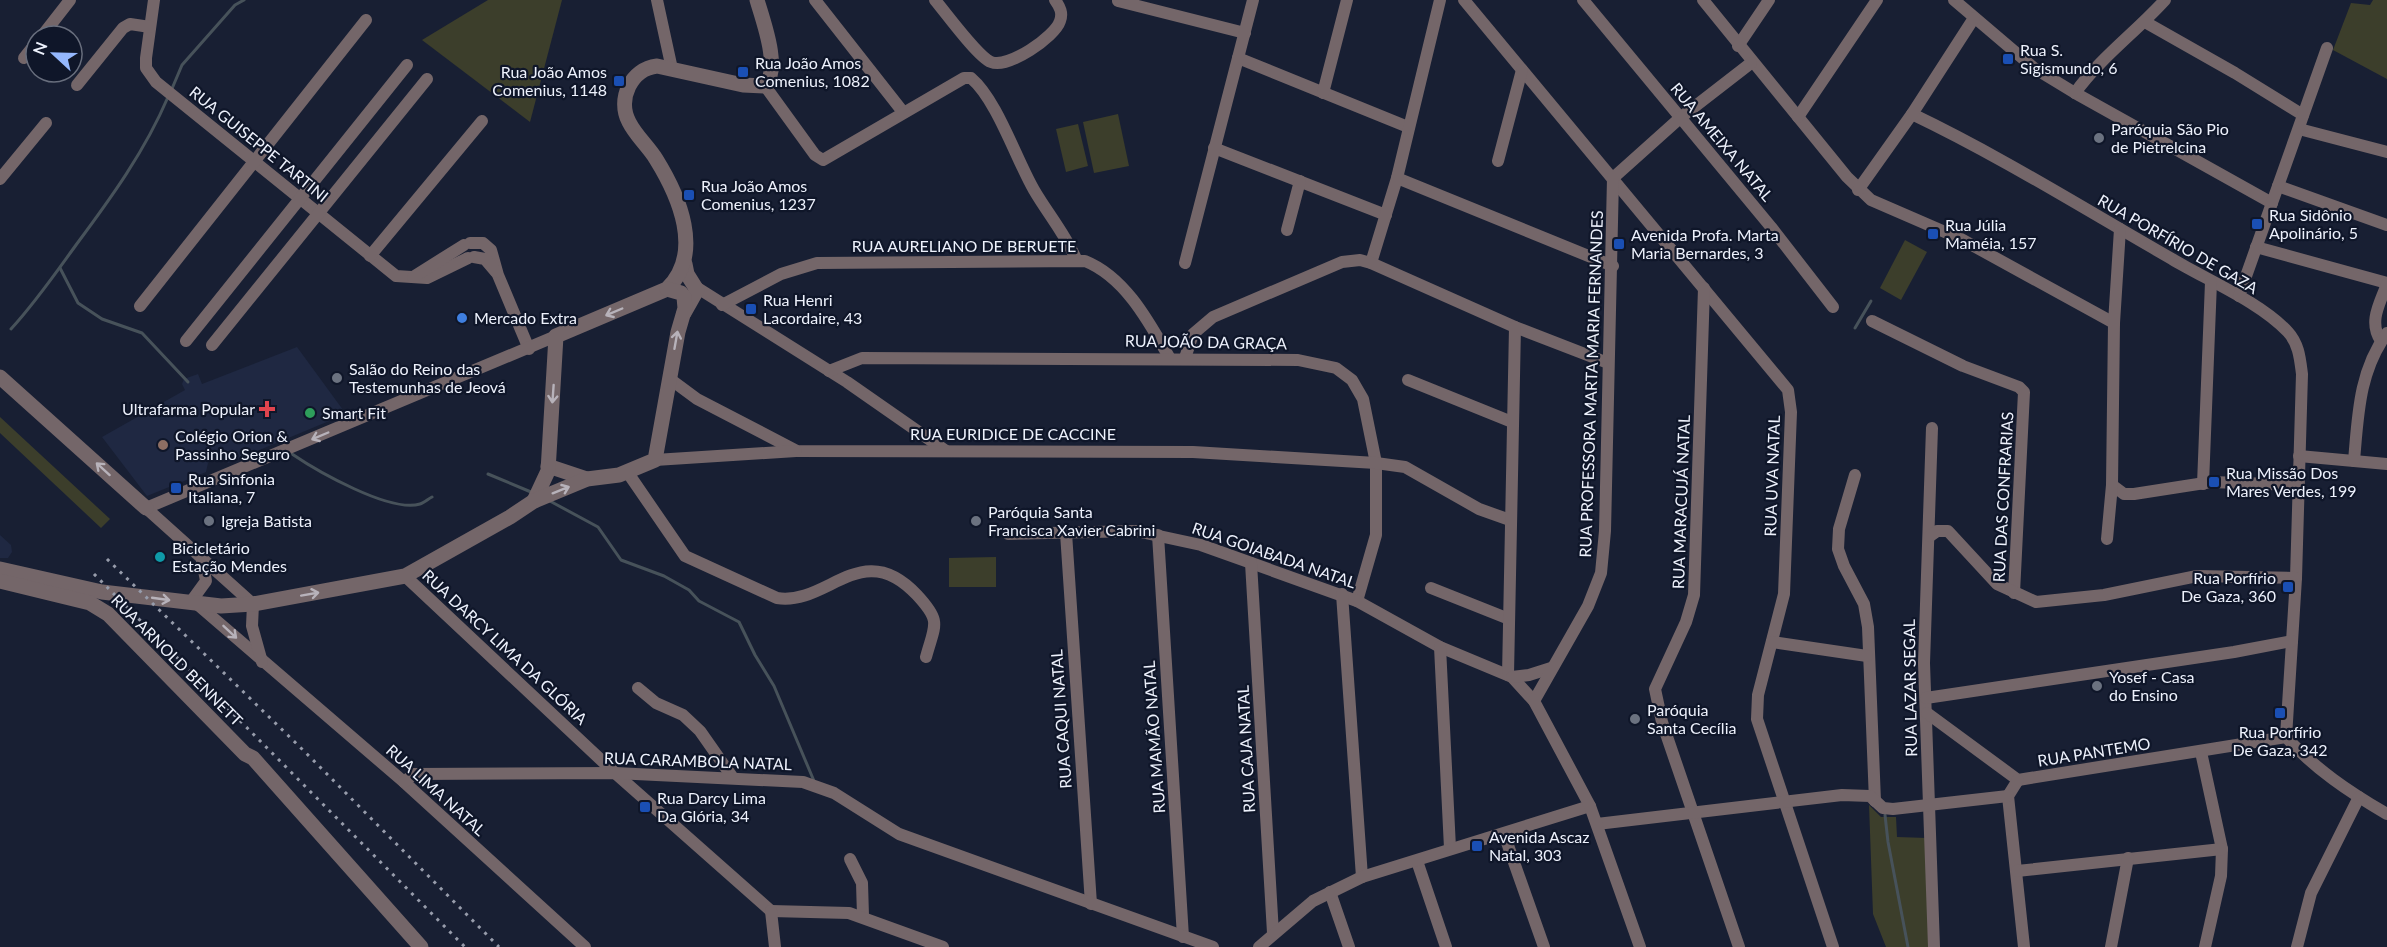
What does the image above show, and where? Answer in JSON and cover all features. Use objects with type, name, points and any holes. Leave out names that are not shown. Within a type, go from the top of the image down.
[{"type":"street","points":[[51,24],[70,0]]},
{"type":"street","name":"RUA GUISEPPE TARTINI","points":[[154,0],[146,68],[156,82],[253,163],[396,276],[412,278]]},
{"type":"street","points":[[657,0],[672,69]]},
{"type":"street","points":[[757,0],[771,61],[771,75],[765,86]]},
{"type":"street","points":[[815,0],[903,112]]},
{"type":"street","points":[[935,0],[982,56],[993,63],[1009,62],[1055,30],[1062,18],[1062,9],[1055,0]]},
{"type":"street","points":[[1185,263],[1254,0]]},
{"type":"street","points":[[1323,93],[1347,0]]},
{"type":"street","points":[[1371,263],[1397,178],[1440,0]]},
{"type":"street","name":"RUA UVA NATAL","points":[[1464,0],[1786,386],[1790,399],[1784,594],[1758,695],[1757,719],[1833,947]]},
{"type":"street","name":"RUA AMEIXA NATAL","points":[[1583,0],[1771,227],[1833,307]]},
{"type":"street","points":[[1703,0],[1751,63],[1858,190],[1878,203],[1961,239],[2114,323]]},
{"type":"street","points":[[1738,46],[1769,0]]},
{"type":"street","points":[[1798,117],[1877,0]]},
{"type":"street","points":[[1954,0],[2034,68],[2272,203]]},
{"type":"street","points":[[2075,93],[2113,50],[2145,22],[2165,0]]},
{"type":"street","points":[[1118,1],[1138,3],[1245,33]]},
{"type":"street","points":[[1858,190],[1912,114],[1974,18]]},
{"type":"street","points":[[140,306],[366,20]]},
{"type":"street","points":[[2145,22],[2303,115]]},
{"type":"street","points":[[77,85],[127,25],[150,27]]},
{"type":"street","points":[[2239,296],[2327,48]]},
{"type":"street","points":[[1238,58],[1408,127]]},
{"type":"street","points":[[1613,178],[1680,118],[1751,63]]},
{"type":"street","points":[[186,341],[407,65]]},
{"type":"street","points":[[655,460],[686,303],[683,295],[684,229],[679,201],[656,158],[628,121],[625,102],[629,85],[644,69],[657,66],[743,85],[765,86]]},
{"type":"street","points":[[1498,161],[1522,70]]},
{"type":"street","points":[[765,86],[817,157],[826,160],[903,112],[964,78],[974,80],[1002,125],[1035,192],[1067,238],[1077,261]]},
{"type":"street","points":[[212,345],[427,79]]},
{"type":"street","name":"RUA PORFÍRIO DE GAZA","points":[[1912,114],[1978,147],[2239,296],[2287,331],[2298,351],[2302,374],[2296,578],[2286,737]]},
{"type":"street","points":[[370,256],[482,122]]},
{"type":"street","points":[[0,179],[46,123]]},
{"type":"street","points":[[2299,129],[2387,152]]},
{"type":"street","points":[[1214,148],[1386,215]]},
{"type":"street","points":[[1397,178],[1613,266]]},
{"type":"street","name":"RUA PROFESSORA MARTA MARIA FERNANDES","points":[[1534,701],[1588,606],[1601,573],[1605,531],[1608,363],[1613,266],[1613,178]]},
{"type":"street","points":[[1287,230],[1300,181]]},
{"type":"street","points":[[2278,186],[2387,225]]},
{"type":"street","points":[[2107,539],[2112,485],[2114,323],[2120,229]]},
{"type":"street","points":[[412,278],[467,244],[488,246],[529,349]]},
{"type":"street","points":[[2119,257],[2129,246],[2145,244]]},
{"type":"street","points":[[2256,247],[2387,283],[2384,303],[2374,321],[2376,334],[2384,337],[2362,383],[2355,460]]},
{"type":"street","points":[[412,278],[436,275],[471,257],[485,259],[498,275]]},
{"type":"street","points":[[1185,358],[1193,334],[1213,317],[1342,262],[1360,260],[1515,327],[1608,363]]},
{"type":"street","name":"RUA AURELIANO DE BERUETE","points":[[722,305],[781,274],[808,264],[1077,261],[1096,267],[1128,295],[1169,357]]},
{"type":"street","points":[[683,279],[829,371],[946,451]]},
{"type":"street","points":[[683,279],[696,295],[684,313]]},
{"type":"street","points":[[146,508],[529,349],[683,279]]},
{"type":"street","points":[[2203,484],[2211,282]]},
{"type":"street","name":"RUA MARACUJÁ NATAL","points":[[1704,288],[1694,595],[1686,622],[1655,695],[1662,722],[1739,947]]},
{"type":"street","name":"RUA DAS CONFRARIAS","points":[[1872,321],[1963,366],[2019,387],[2024,392],[2013,593]]},
{"type":"street","points":[[1515,327],[1510,520],[1510,676],[1529,675],[1551,668]]},
{"type":"street","points":[[534,501],[548,466],[556,336]]},
{"type":"street","name":"RUA JOÃO DA GRAÇA","points":[[829,371],[862,358],[1169,357],[1298,360],[1335,368],[1360,389],[1376,463],[1376,535],[1357,601]]},
{"type":"street","points":[[0,377],[253,604]]},
{"type":"street","name":"RUA EURIDICE DE CACCINE","points":[[670,379],[726,415],[797,451],[1193,452],[1376,463],[1405,467],[1479,509],[1510,520]]},
{"type":"street","points":[[1408,380],[1512,422]]},
{"type":"street","name":"RUA LAZAR SEGAL","points":[[1932,428],[1930,536],[1925,608],[1934,947]]},
{"type":"street","points":[[0,568],[74,587],[114,593],[193,603],[253,604],[405,576],[534,501],[587,479],[628,473],[655,460],[797,451]]},
{"type":"street","points":[[2299,456],[2387,464]]},
{"type":"street","points":[[548,466],[587,479]]},
{"type":"street","points":[[628,473],[685,556],[777,598],[791,600],[862,570],[891,576],[910,588],[933,612],[936,623],[926,657]]},
{"type":"street","points":[[1855,475],[1839,529],[1838,549],[1844,567],[1864,604],[1868,627],[1874,731],[1875,801]]},
{"type":"street","points":[[2112,485],[2124,494],[2203,484],[2299,485]]},
{"type":"street","name":"RUA GOIABADA NATAL","points":[[1008,534],[1109,531],[1158,535],[1201,545],[1357,601],[1440,647],[1510,676],[1534,701]]},
{"type":"street","points":[[1930,536],[1937,531],[1948,531],[1987,576],[2027,600],[2041,602],[2104,595],[2197,576],[2296,578]]},
{"type":"street","name":"RUA CAQUI NATAL","points":[[1066,533],[1090,904]]},
{"type":"street","name":"RUA MAMÃO NATAL","points":[[1158,535],[1183,937]]},
{"type":"street","points":[[193,603],[206,580],[202,560]]},
{"type":"street","name":"RUA CAJA NATAL","points":[[1251,563],[1274,933]]},
{"type":"street","name":"RUA DARCY LIMA DA GLÓRIA","points":[[405,576],[615,773],[771,911]]},
{"type":"street","name":"RUA ARNOLD BENNETT","points":[[0,581],[102,608],[245,754],[253,758],[421,947]]},
{"type":"street","points":[[1431,588],[1509,619]]},
{"type":"street","name":"RUA ARNOLD BENNETT","points":[[114,593],[112,601],[116,607],[251,748],[253,758]]},
{"type":"street","points":[[1342,594],[1362,877]]},
{"type":"street","name":"RUA LIMA NATAL","points":[[193,603],[404,782],[585,947]]},
{"type":"street","points":[[253,604],[252,626],[262,662]]},
{"type":"street","points":[[1926,698],[2234,652],[2292,640]]},
{"type":"street","points":[[1772,642],[1868,656]]},
{"type":"street","points":[[1440,647],[1450,848]]},
{"type":"street","points":[[638,688],[656,703],[683,715],[700,731],[733,778]]},
{"type":"street","points":[[1534,701],[1590,806],[1640,947]]},
{"type":"street","name":"RUA PANTEMO","points":[[1927,713],[2018,780],[2286,737]]},
{"type":"street","points":[[2286,737],[2306,759],[2359,798],[2387,814]]},
{"type":"street","points":[[2201,752],[2222,849],[2221,876],[2205,947]]},
{"type":"street","name":"RUA CARAMBOLA NATAL","points":[[404,782],[414,774],[615,773],[786,780],[816,785],[899,834],[1213,947]]},
{"type":"street","points":[[2018,780],[2008,796],[2024,947]]},
{"type":"street","points":[[1597,824],[1862,795],[1883,808],[2008,796]]},
{"type":"street","points":[[2297,947],[2311,893],[2359,798]]},
{"type":"street","points":[[1258,947],[1313,900],[1362,877],[1590,806]]},
{"type":"street","points":[[1504,834],[1544,947]]},
{"type":"street","points":[[2017,871],[2222,849]]},
{"type":"street","points":[[849,858],[862,883],[863,916]]},
{"type":"street","points":[[2111,947],[2128,858]]},
{"type":"street","points":[[1417,861],[1446,947]]},
{"type":"street","points":[[1330,892],[1349,947]]},
{"type":"street","points":[[775,947],[771,911],[849,913],[863,916],[943,947]]},
{"type":"shaded area","points":[[297,347],[346,414],[228,463],[222,454],[208,463],[206,472],[147,496],[102,437],[185,390],[182,384],[184,379],[198,374],[202,384]]},
{"type":"shaded area","points":[[0,535],[11,545],[12,552],[8,558],[0,558]]},
{"type":"green space","points":[[488,0],[562,0],[530,122],[422,40]]},
{"type":"green space","points":[[2373,0],[2387,0],[2387,79],[2333,50],[2351,3],[2370,5]]},
{"type":"green space","points":[[1118,114],[1129,166],[1094,173],[1083,122]]},
{"type":"green space","points":[[1078,124],[1088,166],[1066,172],[1056,129]]},
{"type":"green space","points":[[1905,240],[1927,252],[1901,300],[1880,288]]},
{"type":"green space","points":[[0,417],[110,519],[101,528],[0,433]]},
{"type":"green space","points":[[996,557],[996,587],[949,587],[949,558]]},
{"type":"green space","points":[[1869,805],[1881,817],[1896,817],[1897,837],[1927,838],[1931,947],[1886,947],[1873,914]]},
{"type":"waterway","points":[[171,91],[182,65],[235,5],[244,0]]},
{"type":"waterway","points":[[11,329],[45,288],[114,192],[149,136],[168,97]]},
{"type":"waterway","points":[[60,268],[78,303],[102,319],[142,333],[188,382]]},
{"type":"waterway","points":[[1855,328],[1871,301]]},
{"type":"waterway","points":[[292,454],[318,470],[373,497],[407,505],[420,504],[432,497]]},
{"type":"waterway","points":[[488,474],[531,492]]},
{"type":"waterway","points":[[548,500],[598,527],[621,560],[664,576],[689,590],[699,601],[739,622],[774,686],[814,781]]},
{"type":"waterway","points":[[1885,815],[1908,947]]},
{"type":"railway","points":[[107,559],[304,751],[499,947]]},
{"type":"railway","points":[[94,574],[465,947]]},
{"type":"place","name":"Rua S. Sigismundo, 6","points":[[2008,59]]},
{"type":"place","name":"Rua João Amos Comenius, 1082","points":[[743,72]]},
{"type":"place","name":"Rua João Amos Comenius, 1148","points":[[619,81]]},
{"type":"place","name":"Paróquia São Pio de Pietrelcina","points":[[2099,138]]},
{"type":"place","name":"Rua João Amos Comenius, 1237","points":[[689,195]]},
{"type":"place","name":"Rua Sidônio Apolinário, 5","points":[[2257,224]]},
{"type":"place","name":"Rua Júlia Maméia, 157","points":[[1933,234]]},
{"type":"place","name":"Avenida Profa. Marta Maria Bernardes, 3","points":[[1619,244]]},
{"type":"place","name":"Rua Henri Lacordaire, 43","points":[[751,309]]},
{"type":"place","name":"Mercado Extra","points":[[462,318]]},
{"type":"place","name":"Salão do Reino das Testemunhas de Jeová","points":[[337,378]]},
{"type":"place","name":"Ultrafarma Popular","points":[[267,409]]},
{"type":"place","name":"Smart Fit","points":[[310,413]]},
{"type":"place","name":"Colégio Orion & Passinho Seguro","points":[[163,445]]},
{"type":"place","name":"Rua Missão Dos Mares Verdes, 199","points":[[2214,482]]},
{"type":"place","name":"Rua Sinfonia Italiana, 7","points":[[176,488]]},
{"type":"place","name":"Igreja Batista","points":[[209,521]]},
{"type":"place","name":"Paróquia Santa Francisca Xavier Cabrini","points":[[976,521]]},
{"type":"place","name":"Bicicletário Estação Mendes","points":[[160,557]]},
{"type":"place","name":"Rua Porfírio De Gaza, 360","points":[[2288,587]]},
{"type":"place","name":"Yosef - Casa do Ensino","points":[[2097,686]]},
{"type":"place","name":"Rua Porfírio De Gaza, 342","points":[[2280,713]]},
{"type":"place","name":"Paróquia Santa Cecília","points":[[1635,719]]},
{"type":"place","name":"Rua Darcy Lima Da Glória, 34","points":[[645,807]]},
{"type":"place","name":"Avenida Ascaz Natal, 303","points":[[1477,846]]}]
